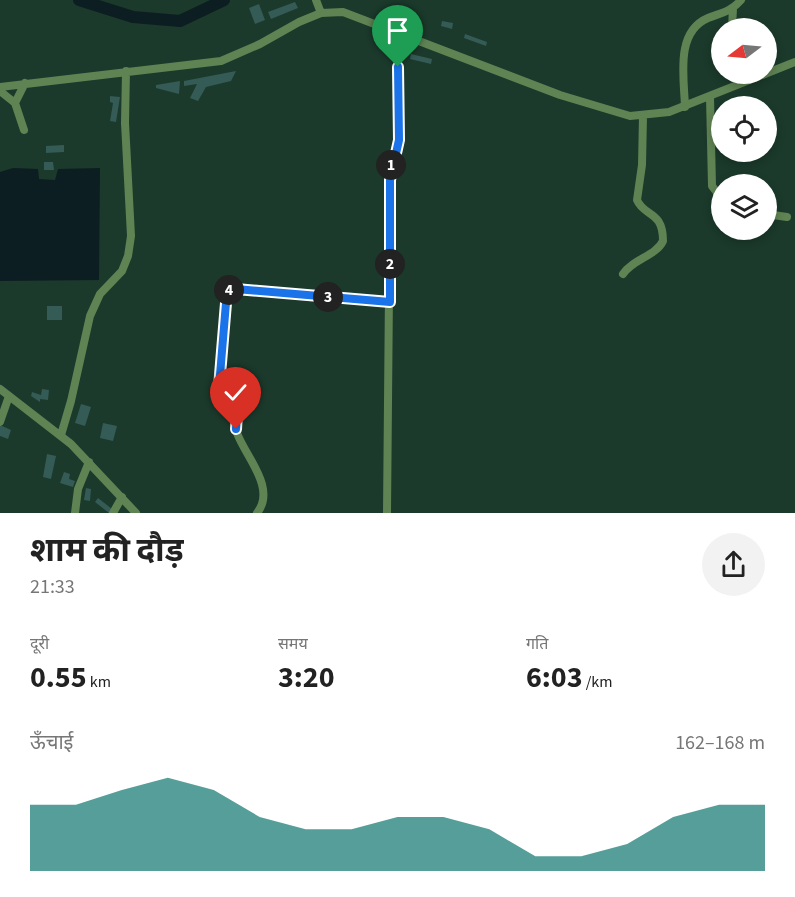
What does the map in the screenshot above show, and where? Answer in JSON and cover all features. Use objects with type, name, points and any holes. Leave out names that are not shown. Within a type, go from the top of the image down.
[{"type":"street","points":[[316,0],[321,14]]},
{"type":"street","points":[[685,106],[684,69],[688,37],[697,24],[734,8],[741,0]]},
{"type":"street","points":[[733,18],[734,8]]},
{"type":"street","points":[[0,89],[25,83],[221,61],[321,14],[343,12],[604,110],[643,116],[685,106],[710,97],[735,84]]},
{"type":"street","points":[[387,513],[390,180],[400,131],[397,33]]},
{"type":"street","points":[[777,68],[795,62]]},
{"type":"street","points":[[61,435],[90,316],[100,294],[122,271],[129,256],[131,236],[125,123],[126,71]]},
{"type":"street","points":[[15,103],[25,83]]},
{"type":"street","points":[[0,89],[15,103],[24,130]]},
{"type":"street","points":[[710,97],[712,174]]},
{"type":"street","points":[[623,274],[632,263],[656,249],[663,241],[658,220],[638,204],[637,200],[642,165],[643,116]]},
{"type":"street","points":[[777,216],[787,217]]},
{"type":"street","points":[[269,513],[258,512],[263,501],[262,485],[236,429],[238,399],[221,391],[219,387],[227,291],[236,289],[390,302]]},
{"type":"street","points":[[0,389],[61,435],[122,497],[132,511]]},
{"type":"street","points":[[0,422],[9,396]]},
{"type":"street","points":[[75,513],[78,489],[89,462]]},
{"type":"street","points":[[113,513],[122,497]]},
{"type":"shaded area","points":[[13,168],[38,169],[39,179],[55,180],[58,169],[100,168],[99,280],[0,281],[0,172]]},
{"type":"building","points":[[295,2],[298,8],[271,19],[268,12]]},
{"type":"building","points":[[259,4],[265,20],[255,24],[249,8]]},
{"type":"building","points":[[393,16],[407,21],[405,26],[391,21]]},
{"type":"building","points":[[442,21],[453,23],[452,29],[441,26]]},
{"type":"building","points":[[465,34],[487,42],[486,46],[464,38]]},
{"type":"building","points":[[411,54],[432,59],[431,64],[410,59]]},
{"type":"building","points":[[236,71],[231,81],[206,87],[198,101],[190,98],[197,84],[184,86],[184,81]]},
{"type":"building","points":[[180,81],[179,94],[156,88],[156,85]]},
{"type":"building","points":[[110,96],[120,97],[116,122],[110,121],[113,103],[110,102]]},
{"type":"building","points":[[64,145],[64,152],[46,153],[46,146]]},
{"type":"building","points":[[44,162],[53,162],[54,170],[44,170]]},
{"type":"building","points":[[47,306],[62,306],[62,320],[47,320]]},
{"type":"building","points":[[42,389],[49,390],[48,400],[40,399],[40,402],[31,396],[32,392],[41,395]]},
{"type":"building","points":[[81,404],[91,407],[85,426],[75,423]]},
{"type":"building","points":[[103,423],[117,426],[113,441],[100,438]]},
{"type":"building","points":[[0,425],[11,430],[8,439],[0,436]]},
{"type":"building","points":[[47,454],[56,456],[51,479],[43,477]]},
{"type":"building","points":[[64,472],[70,474],[69,479],[75,481],[73,487],[60,483]]},
{"type":"building","points":[[86,488],[91,489],[90,501],[84,500]]},
{"type":"building","points":[[98,498],[112,509],[109,513],[95,502]]},
{"type":"waterway","points":[[79,0],[133,17],[180,21],[224,0]]},
{"type":"route","points":[[236,429],[238,399],[219,389],[220,351],[227,291],[236,289],[390,302],[390,180],[400,131],[398,67]]}]
